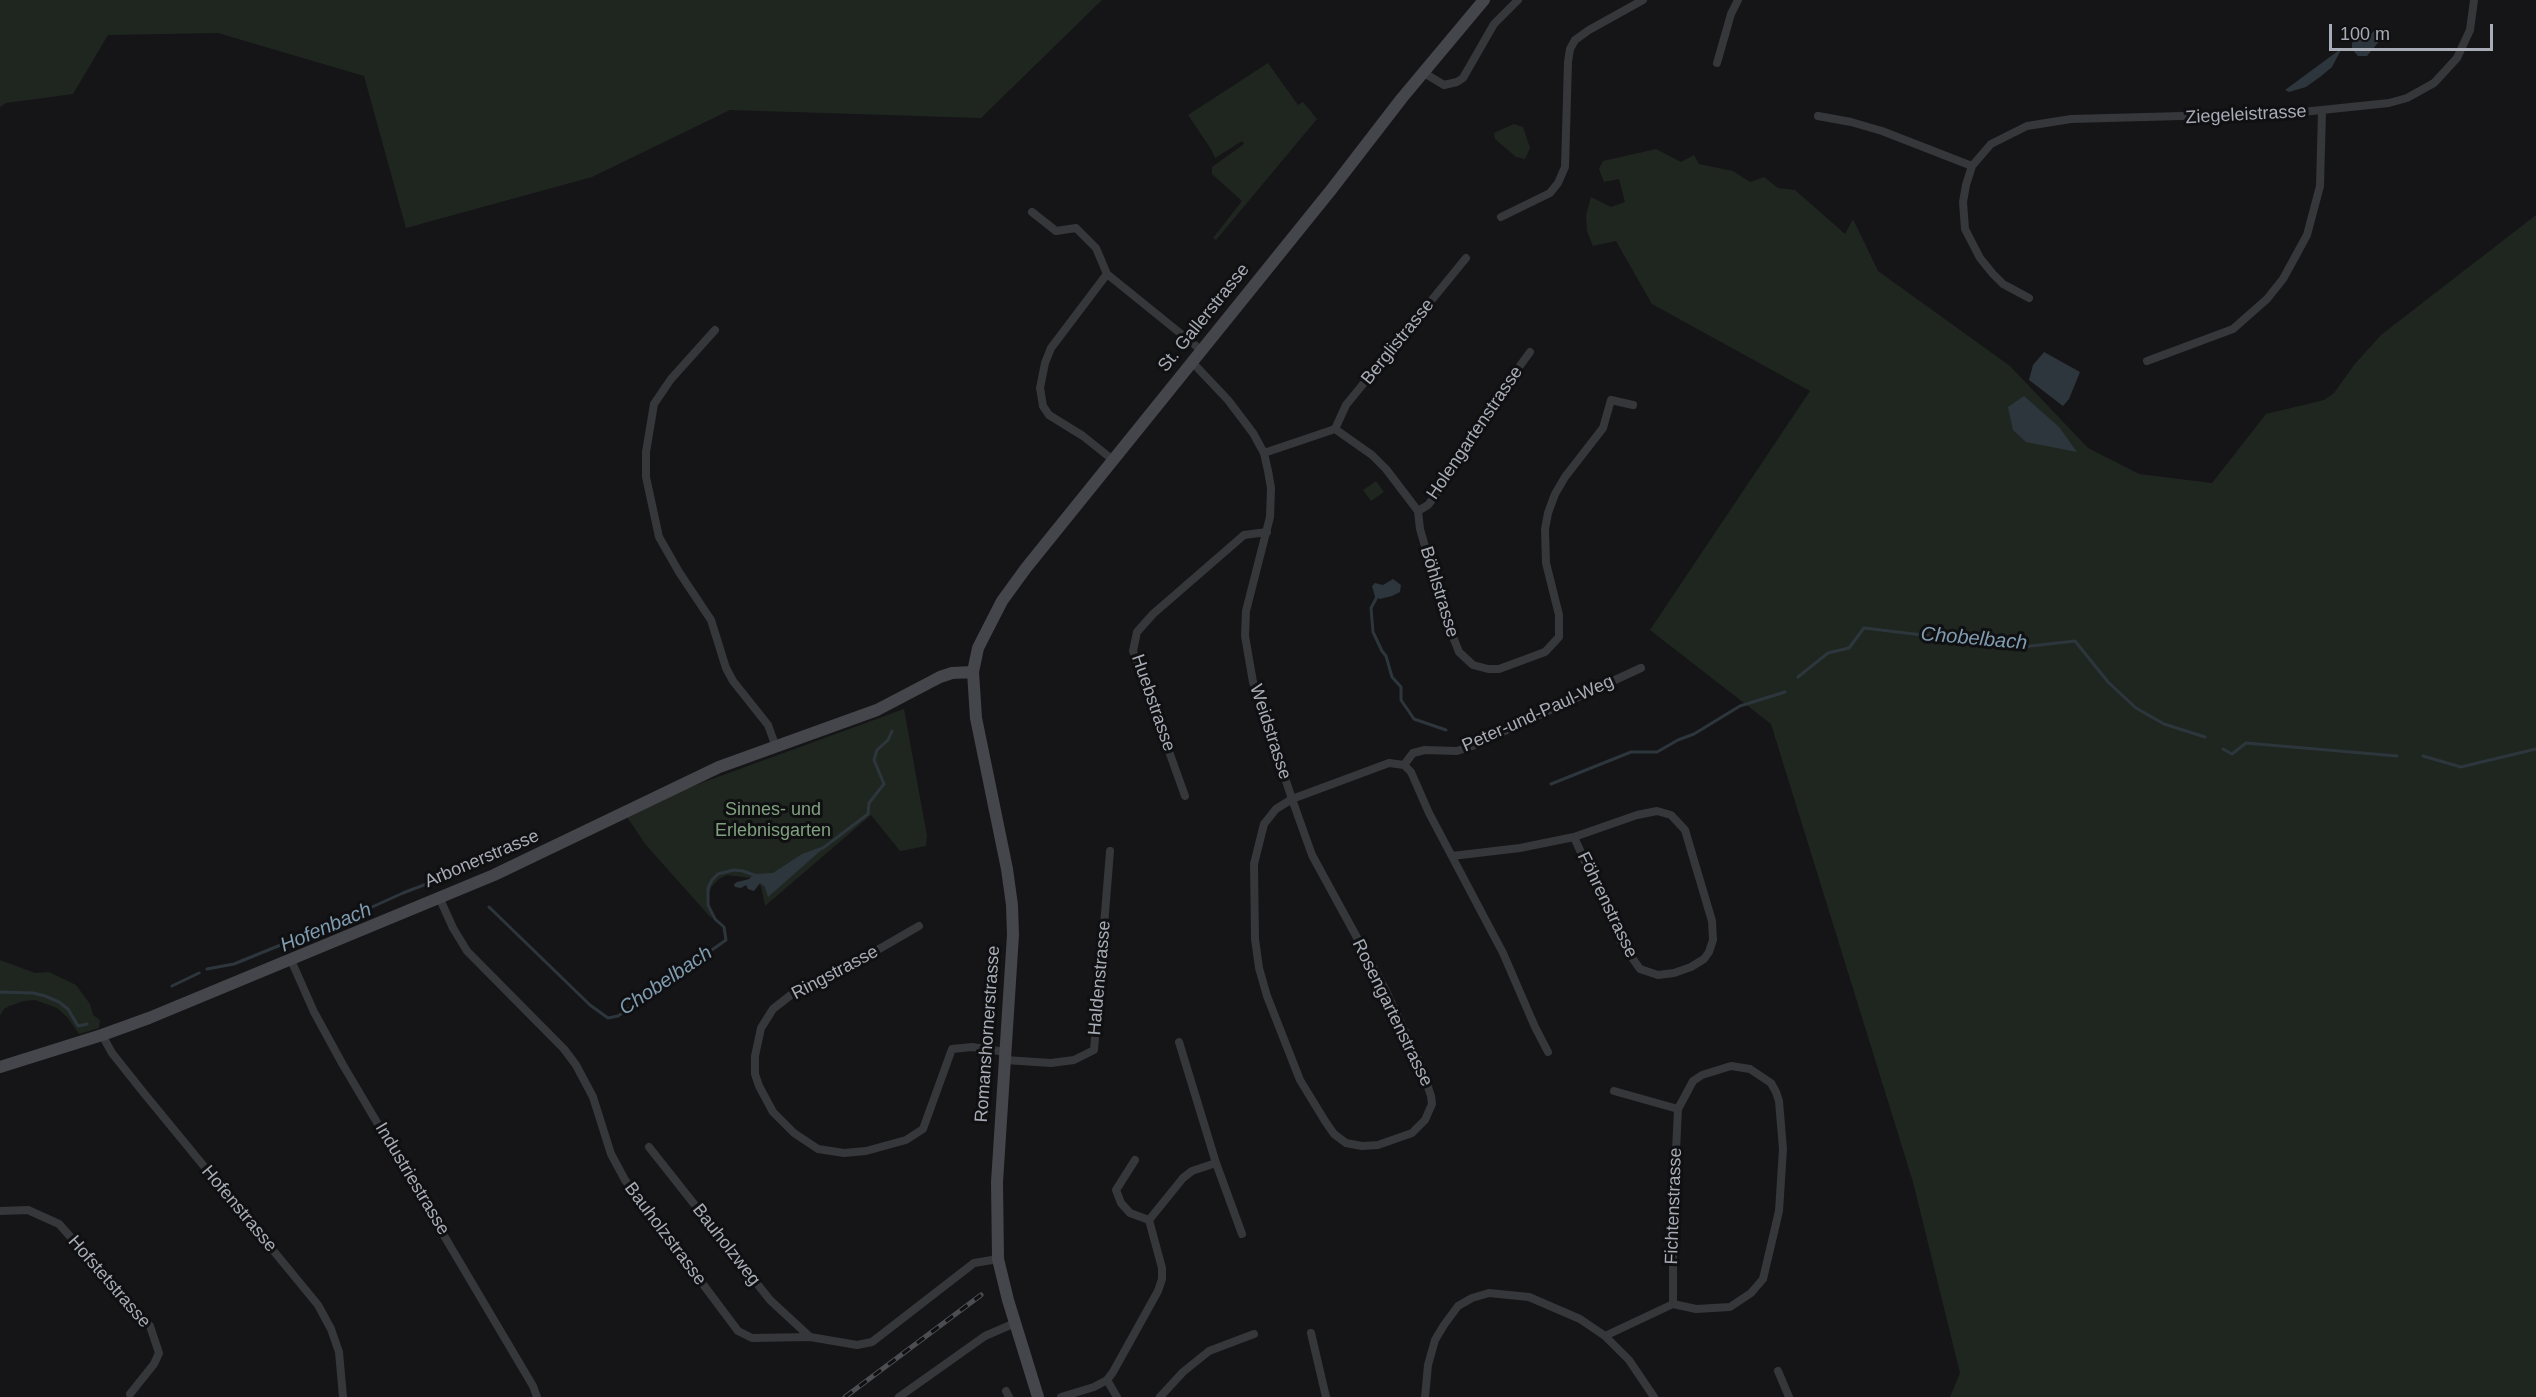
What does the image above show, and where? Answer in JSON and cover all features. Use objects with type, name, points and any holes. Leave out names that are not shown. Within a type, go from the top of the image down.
[{"type":"main road","name":"St. Gallerstrasse","points":[[973,672],[985,632],[1002,601],[1484,0]]},
{"type":"main road","name":"Arbonerstrasse","points":[[0,1067],[102,1035],[291,960],[561,844],[684,782],[890,705],[948,675],[973,672]]},
{"type":"main road","name":"Romanshornerstrasse","points":[[973,672],[976,718],[982,756],[1007,869],[1012,904],[1012,963],[997,1182],[998,1259],[1038,1397]]},
{"type":"street","points":[[1424,74],[1444,85],[1463,78],[1494,24],[1518,0]]},
{"type":"street","points":[[1501,217],[1550,193],[1562,174],[1567,141],[1568,62],[1570,49],[1575,40],[1643,0]]},
{"type":"street","points":[[1718,63],[1731,14],[1738,0]]},
{"type":"street","name":"Ziegeleistrasse","points":[[2029,298],[2003,284],[1993,274],[1969,241],[1962,216],[1972,166],[1991,144],[2027,126],[2048,122],[2322,111],[2389,103],[2407,98],[2434,83],[2457,58],[2465,43],[2474,0]]},
{"type":"street","points":[[2147,361],[2233,329],[2267,299],[2283,279],[2307,235],[2320,186],[2322,111]]},
{"type":"street","points":[[1818,116],[1882,131],[1972,166]]},
{"type":"street","points":[[1032,212],[1056,231],[1076,228],[1096,248],[1107,274],[1202,350]]},
{"type":"street","name":"Berglistrasse","points":[[1335,429],[1346,405],[1466,258]]},
{"type":"street","points":[[1107,274],[1068,322],[1047,355],[1040,388],[1043,406],[1049,415],[1083,436],[1113,460]]},
{"type":"street","points":[[715,330],[671,380],[654,404],[646,452],[646,477],[659,537],[711,620],[726,668],[733,681],[749,704],[763,718],[776,747]]},
{"type":"street","name":"Holengartenstrasse","points":[[1418,511],[1428,505],[1436,495],[1490,407],[1530,352]]},
{"type":"street","name":"Weidstrasse","points":[[1192,362],[1228,400],[1252,433],[1263,453],[1271,488],[1267,532],[1246,611],[1245,636],[1253,682],[1292,799],[1389,763],[1404,765]]},
{"type":"street","name":"Böhlstrasse","points":[[1335,429],[1372,455],[1386,469],[1418,511],[1420,529],[1446,619],[1459,652],[1473,665],[1499,669],[1545,652],[1558,637],[1559,615],[1546,563],[1545,530],[1548,513],[1565,477],[1603,428],[1611,400],[1632,405]]},
{"type":"street","points":[[1263,453],[1335,429]]},
{"type":"street","name":"Huebstrasse","points":[[1185,796],[1133,651],[1137,632],[1152,614],[1244,535],[1267,532]]},
{"type":"street","name":"Peter-und-Paul-Weg","points":[[1404,765],[1413,753],[1425,750],[1457,751],[1472,746],[1641,668]]},
{"type":"street","points":[[1404,765],[1411,772],[1429,813],[1503,953],[1548,1052]]},
{"type":"street","name":"Rosengartenstrasse","points":[[1292,799],[1312,855],[1384,989],[1420,1066],[1431,1096],[1432,1104],[1425,1120],[1412,1133],[1378,1145],[1362,1146],[1346,1143],[1334,1134],[1325,1121],[1300,1080],[1267,996],[1259,968],[1253,899],[1256,854],[1260,834],[1270,815],[1292,799]]},
{"type":"street","name":"Föhrenstrasse","points":[[1452,856],[1520,848],[1574,837],[1656,811],[1671,815],[1685,830],[1712,921],[1713,940],[1704,959],[1691,968],[1674,973],[1658,975],[1640,969],[1621,942],[1574,837]]},
{"type":"street","name":"Haldenstrasse","points":[[1006,1056],[1051,1063],[1074,1060],[1094,1050],[1110,851]]},
{"type":"street","name":"Bauholzstrasse","points":[[439,897],[453,928],[467,951],[564,1049],[576,1065],[593,1097],[611,1154],[625,1180],[738,1331],[752,1338],[810,1338],[857,1345],[872,1342],[974,1263],[998,1259]]},
{"type":"street","name":"Ringstrasse","points":[[919,926],[867,956],[792,994],[773,1009],[761,1028],[755,1056],[755,1074],[773,1112],[794,1133],[818,1149],[844,1153],[866,1151],[906,1140],[922,1129],[952,1049],[972,1047],[1006,1056]]},
{"type":"street","name":"Industriestrasse","points":[[291,960],[314,1012],[343,1065],[505,1337],[537,1397]]},
{"type":"street","name":"Hofenstrasse","points":[[102,1035],[112,1053],[143,1092],[318,1305],[331,1329],[339,1352],[343,1397]]},
{"type":"street","points":[[1179,1042],[1216,1163],[1242,1234]]},
{"type":"street","name":"Fichtenstrasse","points":[[1727,1067],[1750,1069],[1771,1083],[1776,1092],[1779,1101],[1783,1149],[1779,1211],[1763,1279],[1751,1293],[1730,1307],[1696,1309],[1673,1304],[1672,1212],[1678,1109],[1693,1081],[1702,1075],[1727,1067]]},
{"type":"street","points":[[1614,1091],[1678,1109]]},
{"type":"street","name":"Bauholzweg","points":[[650,1147],[770,1300],[810,1338]]},
{"type":"street","points":[[1135,1160],[1116,1190],[1120,1203],[1130,1213],[1149,1220]]},
{"type":"street","points":[[1149,1220],[1183,1178],[1192,1171],[1216,1163]]},
{"type":"street","name":"Hofstetstrasse","points":[[0,1211],[28,1210],[60,1224],[150,1326],[159,1353],[154,1364],[129,1394]]},
{"type":"street","points":[[1061,1397],[1094,1387],[1107,1380],[1160,1285],[1162,1268],[1149,1220]]},
{"type":"street","points":[[1425,1397],[1428,1365],[1435,1340],[1451,1314],[1465,1302],[1489,1293],[1528,1297],[1569,1313],[1605,1336],[1629,1360],[1654,1397]]},
{"type":"street","points":[[1605,1336],[1673,1304]]},
{"type":"street","points":[[900,1397],[985,1336],[1015,1323]]},
{"type":"street","points":[[1311,1333],[1326,1397]]},
{"type":"street","points":[[1161,1397],[1183,1372],[1209,1351],[1254,1334]]},
{"type":"street","points":[[1778,1371],[1789,1397]]},
{"type":"street","points":[[1107,1380],[1117,1397]]},
{"type":"green space","points":[[0,0],[1102,0],[981,118],[730,110],[592,177],[406,228],[364,76],[218,33],[108,35],[73,94],[6,103],[0,107]]},
{"type":"green space","points":[[1268,63],[1298,105],[1303,102],[1317,119],[1216,240],[1213,238],[1242,201],[1212,174],[1212,167],[1244,144],[1242,141],[1215,158],[1188,115]]},
{"type":"green space","points":[[1514,124],[1523,127],[1530,148],[1525,159],[1516,157],[1495,139],[1494,133]]},
{"type":"green space","points":[[1656,149],[1681,162],[1694,155],[1699,164],[1733,171],[1750,182],[1764,177],[1778,188],[1795,190],[1845,234],[1853,219],[1878,271],[2010,366],[2088,448],[2139,474],[2212,483],[2266,414],[2324,400],[2334,393],[2354,365],[2381,335],[2536,215],[2536,1397],[1950,1397],[1960,1373],[1913,1182],[1771,724],[1650,630],[1810,391],[1652,304],[1616,241],[1593,246],[1587,231],[1586,216],[1591,197],[1611,207],[1625,202],[1619,179],[1604,182],[1599,169],[1603,161]]},
{"type":"green space","points":[[1376,481],[1384,492],[1371,501],[1363,490]]},
{"type":"green space","name":"Sinnes- und Erlebnisgarten","points":[[904,709],[927,836],[926,846],[900,851],[871,815],[765,906],[761,886],[751,878],[727,875],[719,879],[712,886],[708,896],[712,919],[646,845],[627,817],[674,793]]},
{"type":"green space","points":[[0,960],[35,973],[49,972],[76,985],[90,1004],[93,1015],[100,1020],[99,1028],[79,1034],[68,1018],[57,1008],[35,1000],[9,1006],[0,1016]]},
{"type":"shaded area","points":[[2375,30],[2380,31],[2381,39],[2367,56],[2358,56],[2352,49],[2352,43],[2359,37],[2369,36]]},
{"type":"shaded area","points":[[2342,48],[2332,67],[2320,77],[2306,87],[2289,92],[2285,90]]},
{"type":"shaded area","points":[[2044,352],[2080,372],[2069,399],[2063,406],[2029,380],[2033,365]]},
{"type":"shaded area","points":[[2024,396],[2059,427],[2077,452],[2026,442],[2013,430],[2008,407]]},
{"type":"shaded area","points":[[1393,579],[1401,585],[1400,592],[1380,599],[1375,597],[1372,586],[1375,583],[1383,585]]},
{"type":"shaded area","points":[[827,845],[768,897],[765,887],[760,883],[754,891],[748,889],[746,885],[741,888],[735,887],[734,884],[749,879],[754,874],[773,873],[802,854]]},
{"type":"waterway","name":"Chobelbach","points":[[1378,595],[1371,608],[1373,632],[1386,656],[1392,677],[1401,687],[1401,700],[1414,719],[1446,730]]},
{"type":"waterway","name":"Chobelbach","points":[[1798,677],[1828,653],[1849,648],[1864,628],[2022,647],[2075,641],[2108,682],[2136,708],[2164,724],[2205,737]]},
{"type":"waterway","name":"Chobelbach","points":[[1551,784],[1631,752],[1657,752],[1694,734],[1740,706],[1785,692]]},
{"type":"waterway","name":"Chobelbach","points":[[823,848],[868,814],[869,803],[884,784],[874,760],[877,750],[888,740],[892,731]]},
{"type":"waterway","name":"Chobelbach","points":[[2223,749],[2232,754],[2246,743],[2397,756]]},
{"type":"waterway","name":"Chobelbach","points":[[2423,756],[2461,767],[2536,749]]},
{"type":"waterway","name":"Chobelbach","points":[[489,907],[590,1005],[608,1018],[618,1016],[726,940],[724,927],[715,919],[708,905],[708,888],[718,874],[734,870],[757,876]]},
{"type":"waterway","name":"Hofenbach","points":[[207,969],[234,964],[308,936],[442,878]]},
{"type":"waterway","name":"Hofenbach","points":[[172,986],[199,973]]},
{"type":"waterway","name":"Hofenbach","points":[[0,992],[33,993],[45,996],[68,1009],[78,1026],[87,1024]]},
{"type":"railway","points":[[845,1397],[981,1295]]}]
